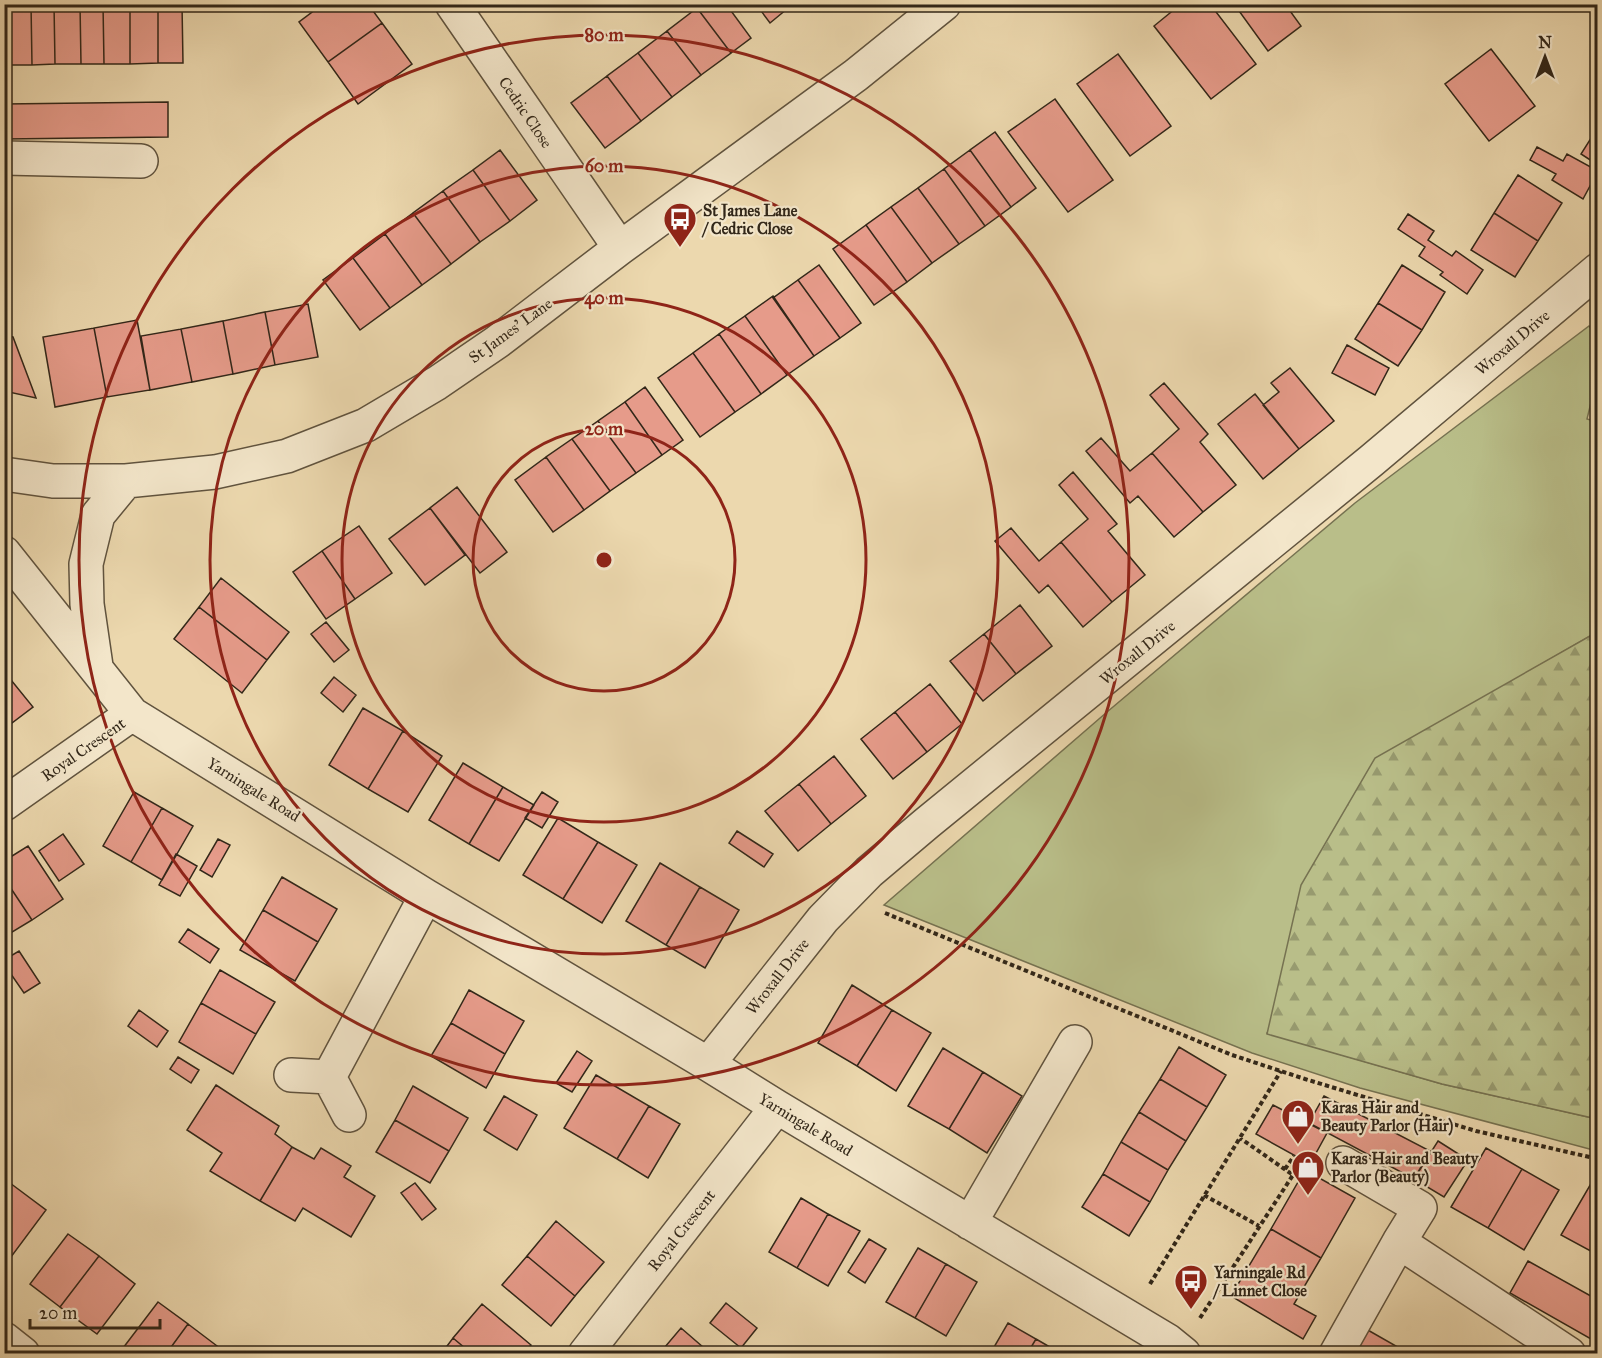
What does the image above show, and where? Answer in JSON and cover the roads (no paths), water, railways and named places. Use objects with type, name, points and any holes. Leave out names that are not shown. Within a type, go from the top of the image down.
[{"type":"street","name":"Cedric Close","points":[[452,4],[620,248]]},
{"type":"street","name":"St James' Lane","points":[[4,474],[53,481],[126,481],[215,472],[287,456],[366,425],[497,342],[620,248],[856,75],[944,4]]},
{"type":"street","points":[[4,158],[141,161]]},
{"type":"street","name":"Wroxall Drive","points":[[708,1064],[802,944],[844,896],[897,848],[1371,461],[1598,270]]},
{"type":"street","points":[[96,668],[87,604],[86,564],[98,515],[126,481]]},
{"type":"street","name":"Yarningale Road","points":[[4,553],[132,714],[426,896],[1129,1318],[1173,1349]]},
{"type":"street","name":"Royal Crescent","points":[[4,804],[132,714]]},
{"type":"street","points":[[329,1077],[426,896]]},
{"type":"street","points":[[970,1223],[1075,1042]]},
{"type":"street","points":[[291,1075],[329,1077]]},
{"type":"street","points":[[329,1077],[349,1115]]},
{"type":"street","name":"Royal Crescent","points":[[585,1353],[777,1107]]},
{"type":"street","points":[[1336,1353],[1420,1208],[1342,1163]]},
{"type":"street","points":[[1399,1242],[1569,1353]]},
{"type":"street","points":[[4,1339],[23,1353]]},
{"type":"place","name":"St James Lane / Cedric Close","points":[[680,248]]},
{"type":"place","name":"Karas Hair and Beauty Parlor (Hair)","points":[[1298,1145]]},
{"type":"place","name":"Karas Hair and Beauty Parlor (Beauty)","points":[[1308,1196]]},
{"type":"place","name":"Yarningale Rd / Linnet Close","points":[[1191,1310]]}]
